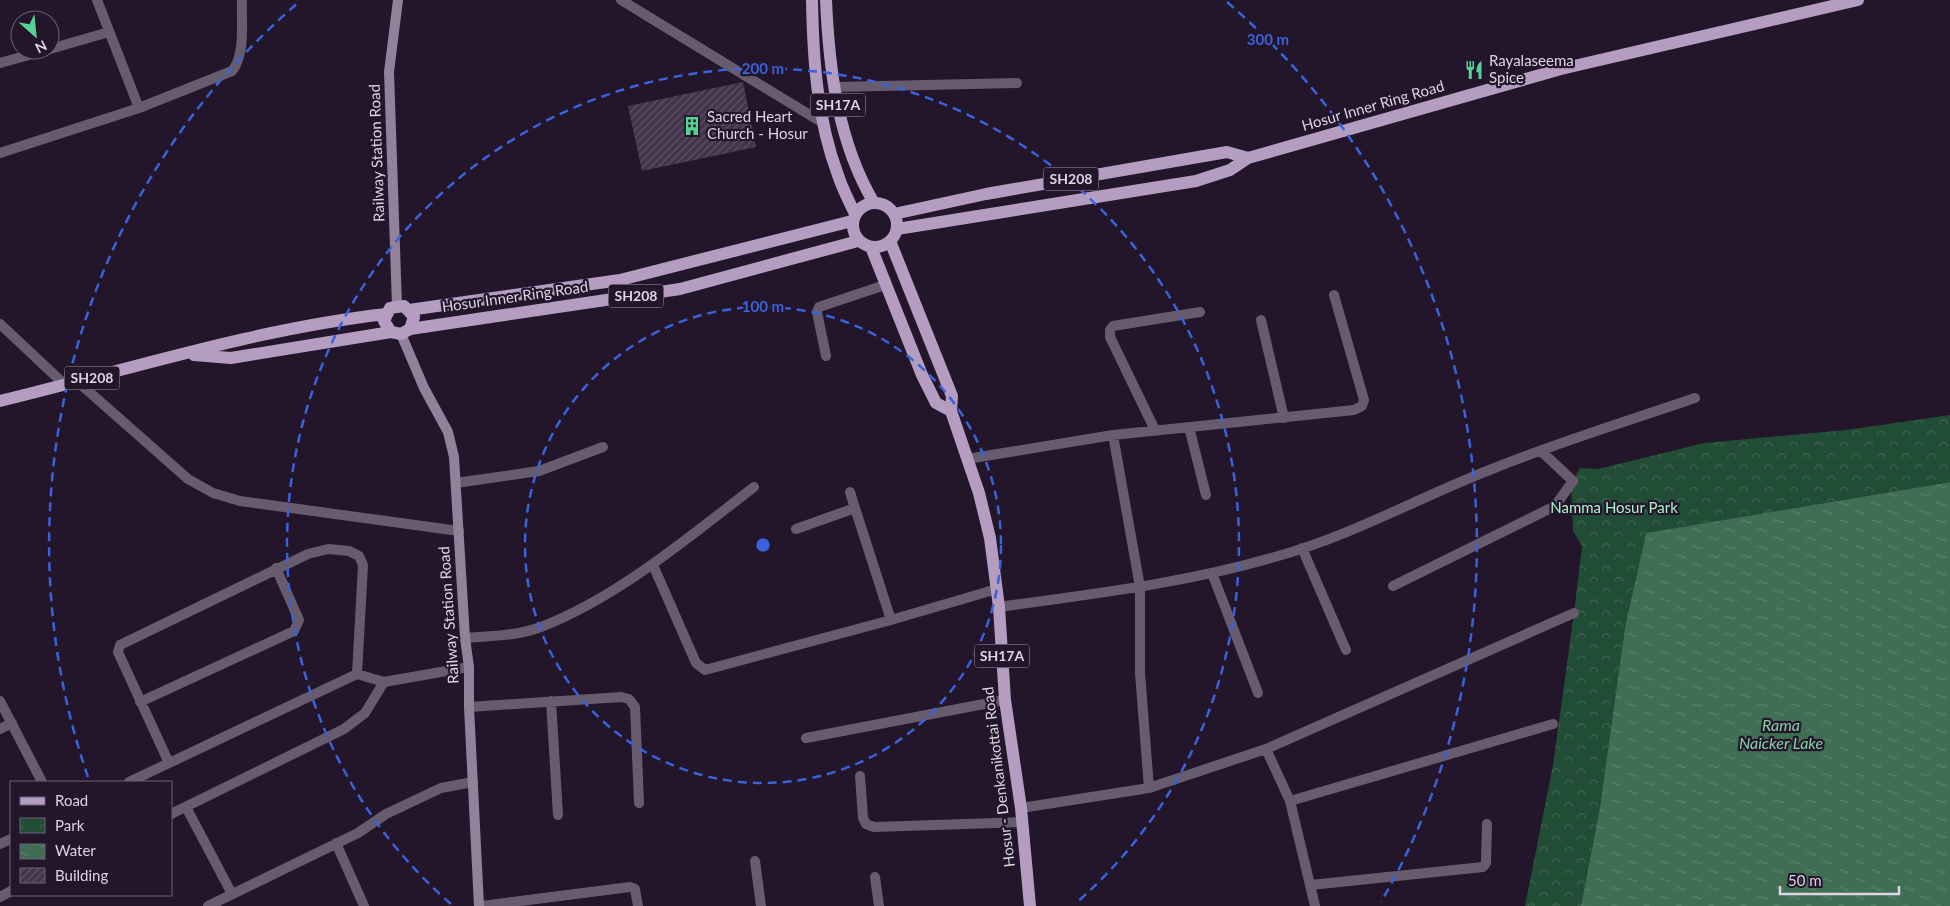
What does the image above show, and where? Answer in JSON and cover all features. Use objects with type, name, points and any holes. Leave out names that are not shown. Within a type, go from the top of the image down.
[{"type":"main road","name":"Railway Station Road","points":[[397,306],[389,72],[398,0]]},
{"type":"main road","name":"SH17A","points":[[812,0],[814,60],[823,123],[837,175],[854,217],[854,235],[858,241]]},
{"type":"main road","name":"SH17A","points":[[826,0],[835,88],[846,141],[860,178],[874,203]]},
{"type":"main road","name":"Hosur Inner Ring Road","points":[[897,229],[1196,180],[1230,170],[1248,158],[1561,69],[1858,0]]},
{"type":"main road","name":"Hosur Inner Ring Road","points":[[894,214],[986,194],[1227,152],[1248,158]]},
{"type":"main road","points":[[854,217],[860,208],[874,203],[889,208],[894,214],[897,229],[890,241],[885,245],[871,247],[858,241]]},
{"type":"main road","name":"Hosur Inner Ring Road","points":[[397,306],[410,310],[620,280],[854,217]]},
{"type":"main road","name":"Hosur Inner Ring Road","points":[[184,354],[232,358],[680,289],[858,241]]},
{"type":"main road","name":"Hosur - Denkanikottai Road","points":[[890,241],[952,396],[950,411],[985,513],[997,589],[1005,700],[1021,808],[1030,906]]},
{"type":"main road","name":"Hosur - Denkanikottai Road","points":[[871,247],[885,285],[936,404],[950,411]]},
{"type":"main road","points":[[397,306],[386,314],[384,320],[401,332],[414,317],[410,310]]},
{"type":"main road","name":"Hosur Inner Ring Road","points":[[0,401],[245,337],[328,320],[386,314]]},
{"type":"main road","name":"Railway Station Road","points":[[401,332],[424,388],[448,432],[454,456],[465,638],[469,667],[469,707],[481,906]]},
{"type":"street","points":[[97,0],[139,108]]},
{"type":"street","points":[[0,154],[139,108],[232,71],[237,65],[240,56],[242,0]]},
{"type":"street","points":[[621,0],[823,123]]},
{"type":"street","points":[[60,46],[109,32]]},
{"type":"street","points":[[835,88],[1017,83]]},
{"type":"street","points":[[826,356],[816,312],[819,307],[885,285]]},
{"type":"street","points":[[967,459],[1113,435],[1354,410],[1362,406],[1364,400],[1334,295]]},
{"type":"street","points":[[1155,430],[1110,337],[1110,330],[1113,326],[1200,312]]},
{"type":"street","points":[[1261,320],[1284,418]]},
{"type":"street","points":[[0,324],[64,384]]},
{"type":"street","points":[[78,382],[188,479],[213,493],[240,501],[459,531]]},
{"type":"street","points":[[999,607],[1140,587],[1212,573],[1302,548],[1363,526],[1492,469],[1541,450],[1696,398]]},
{"type":"street","points":[[1190,427],[1206,496]]},
{"type":"street","points":[[1113,435],[1140,587],[1140,672],[1149,788]]},
{"type":"street","points":[[456,483],[539,471],[603,447]]},
{"type":"street","points":[[1393,586],[1556,506],[1573,481],[1541,450]]},
{"type":"street","points":[[465,638],[520,633],[540,627],[593,601],[653,565],[754,487]]},
{"type":"street","points":[[850,492],[891,620]]},
{"type":"street","points":[[796,529],[855,508]]},
{"type":"street","points":[[1302,548],[1346,650]]},
{"type":"street","points":[[169,763],[118,652],[120,645],[276,568],[328,549],[349,551],[359,556],[363,565],[357,674]]},
{"type":"street","points":[[653,565],[696,663],[705,670],[891,620],[997,589]]},
{"type":"street","points":[[140,702],[294,631],[299,620],[276,568]]},
{"type":"street","points":[[1212,573],[1258,693]]},
{"type":"street","points":[[1021,808],[1149,788],[1266,749],[1574,613]]},
{"type":"street","points":[[131,781],[357,674],[384,682],[469,667]]},
{"type":"street","points":[[172,814],[344,729],[365,713],[384,682]]},
{"type":"street","points":[[469,707],[621,697],[629,699],[635,707],[639,803]]},
{"type":"street","points":[[806,738],[1005,700]]},
{"type":"street","points":[[0,701],[41,781]]},
{"type":"street","points":[[551,701],[558,815]]},
{"type":"street","points":[[0,729],[12,723]]},
{"type":"street","points":[[1290,801],[1554,724]]},
{"type":"street","points":[[1266,749],[1290,801],[1315,906]]},
{"type":"street","points":[[860,776],[863,818],[866,824],[874,827],[1022,822]]},
{"type":"street","points":[[208,906],[358,833],[386,814],[442,788],[474,782]]},
{"type":"street","points":[[186,807],[232,894]]},
{"type":"street","points":[[1311,885],[1482,867],[1486,863],[1487,824]]},
{"type":"street","points":[[336,843],[364,906]]},
{"type":"street","points":[[754,861],[761,906]]},
{"type":"street","points":[[875,877],[879,906]]},
{"type":"street","points":[[481,906],[630,888],[635,890],[638,895],[638,906]]},
{"type":"green space","name":"Namma Hosur Park","points":[[1950,415],[1950,482],[1646,533],[1625,627],[1600,807],[1581,906],[1525,906],[1553,765],[1574,613],[1582,546],[1573,531],[1571,484],[1580,468],[1598,469],[1704,443],[1846,430]]},
{"type":"water","name":"Rama Naicker Lake","points":[[1950,482],[1950,906],[1581,906],[1600,807],[1625,627],[1646,533]]},
{"type":"building","name":"Sacred Heart Church - Hosur","points":[[743,82],[756,147],[642,171],[628,106]]},
{"type":"place","name":"Rayalaseema Spice","points":[[1474,70]]},
{"type":"place","name":"Sacred Heart Church - Hosur","points":[[692,126]]}]
